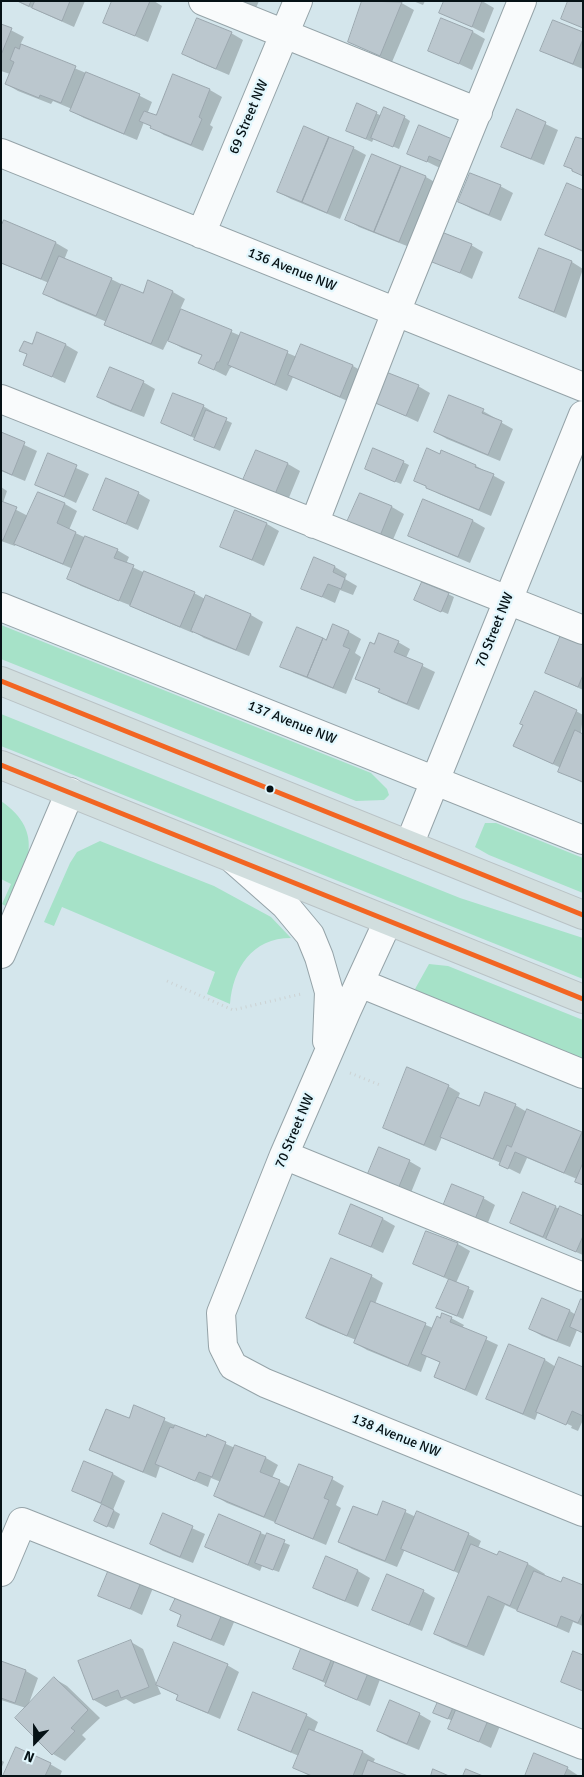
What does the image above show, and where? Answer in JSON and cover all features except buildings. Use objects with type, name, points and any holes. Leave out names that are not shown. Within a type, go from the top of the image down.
[{"type":"main road","points":[[1,681],[583,915]]},
{"type":"main road","points":[[1,764],[583,999]]},
{"type":"street","points":[[203,1],[478,112]]},
{"type":"street","name":"69 Street NW","points":[[201,234],[298,1]]},
{"type":"street","points":[[314,524],[396,312],[522,1]]},
{"type":"street","name":"136 Avenue NW","points":[[1,153],[583,387]]},
{"type":"street","points":[[1,399],[583,630]]},
{"type":"street","name":"70 Street NW","points":[[409,845],[583,415]]},
{"type":"street","name":"137 Avenue NW","points":[[1,607],[583,840]]},
{"type":"street","points":[[1,954],[70,792]]},
{"type":"street","points":[[229,855],[285,905],[310,935],[319,957],[329,992],[326,1058]]},
{"type":"street","name":"70 Street NW","points":[[223,1346],[221,1313],[284,1155],[388,921]]},
{"type":"street","points":[[360,983],[583,1074]]},
{"type":"street","points":[[284,1155],[583,1278]]},
{"type":"street","name":"138 Avenue NW","points":[[223,1346],[232,1366],[265,1383],[583,1512]]},
{"type":"street","points":[[1,1572],[22,1522],[583,1745]]},
{"type":"path","points":[[167,981],[233,1010],[307,992],[329,1002]]},
{"type":"green space","points":[[1,625],[371,773],[387,789],[389,795],[384,800],[356,801],[1,659]]},
{"type":"green space","points":[[1,714],[460,898],[583,938],[583,979],[1,746]]},
{"type":"green space","points":[[1,801],[15,813],[24,825],[29,851],[9,908],[2,904],[11,884],[1,879]]},
{"type":"green space","points":[[485,823],[496,823],[583,858],[583,893],[489,855],[475,847]]},
{"type":"green space","points":[[100,841],[214,886],[271,917],[291,938],[277,939],[265,943],[247,957],[235,978],[230,1004],[207,994],[215,972],[62,907],[54,926],[44,922],[70,863],[77,852]]},
{"type":"green space","points":[[429,964],[448,966],[583,1020],[583,1061],[433,1001],[415,989]]},
{"type":"transit line","points":[[1,681],[583,915]]},
{"type":"transit line","points":[[1,765],[583,999]]}]
